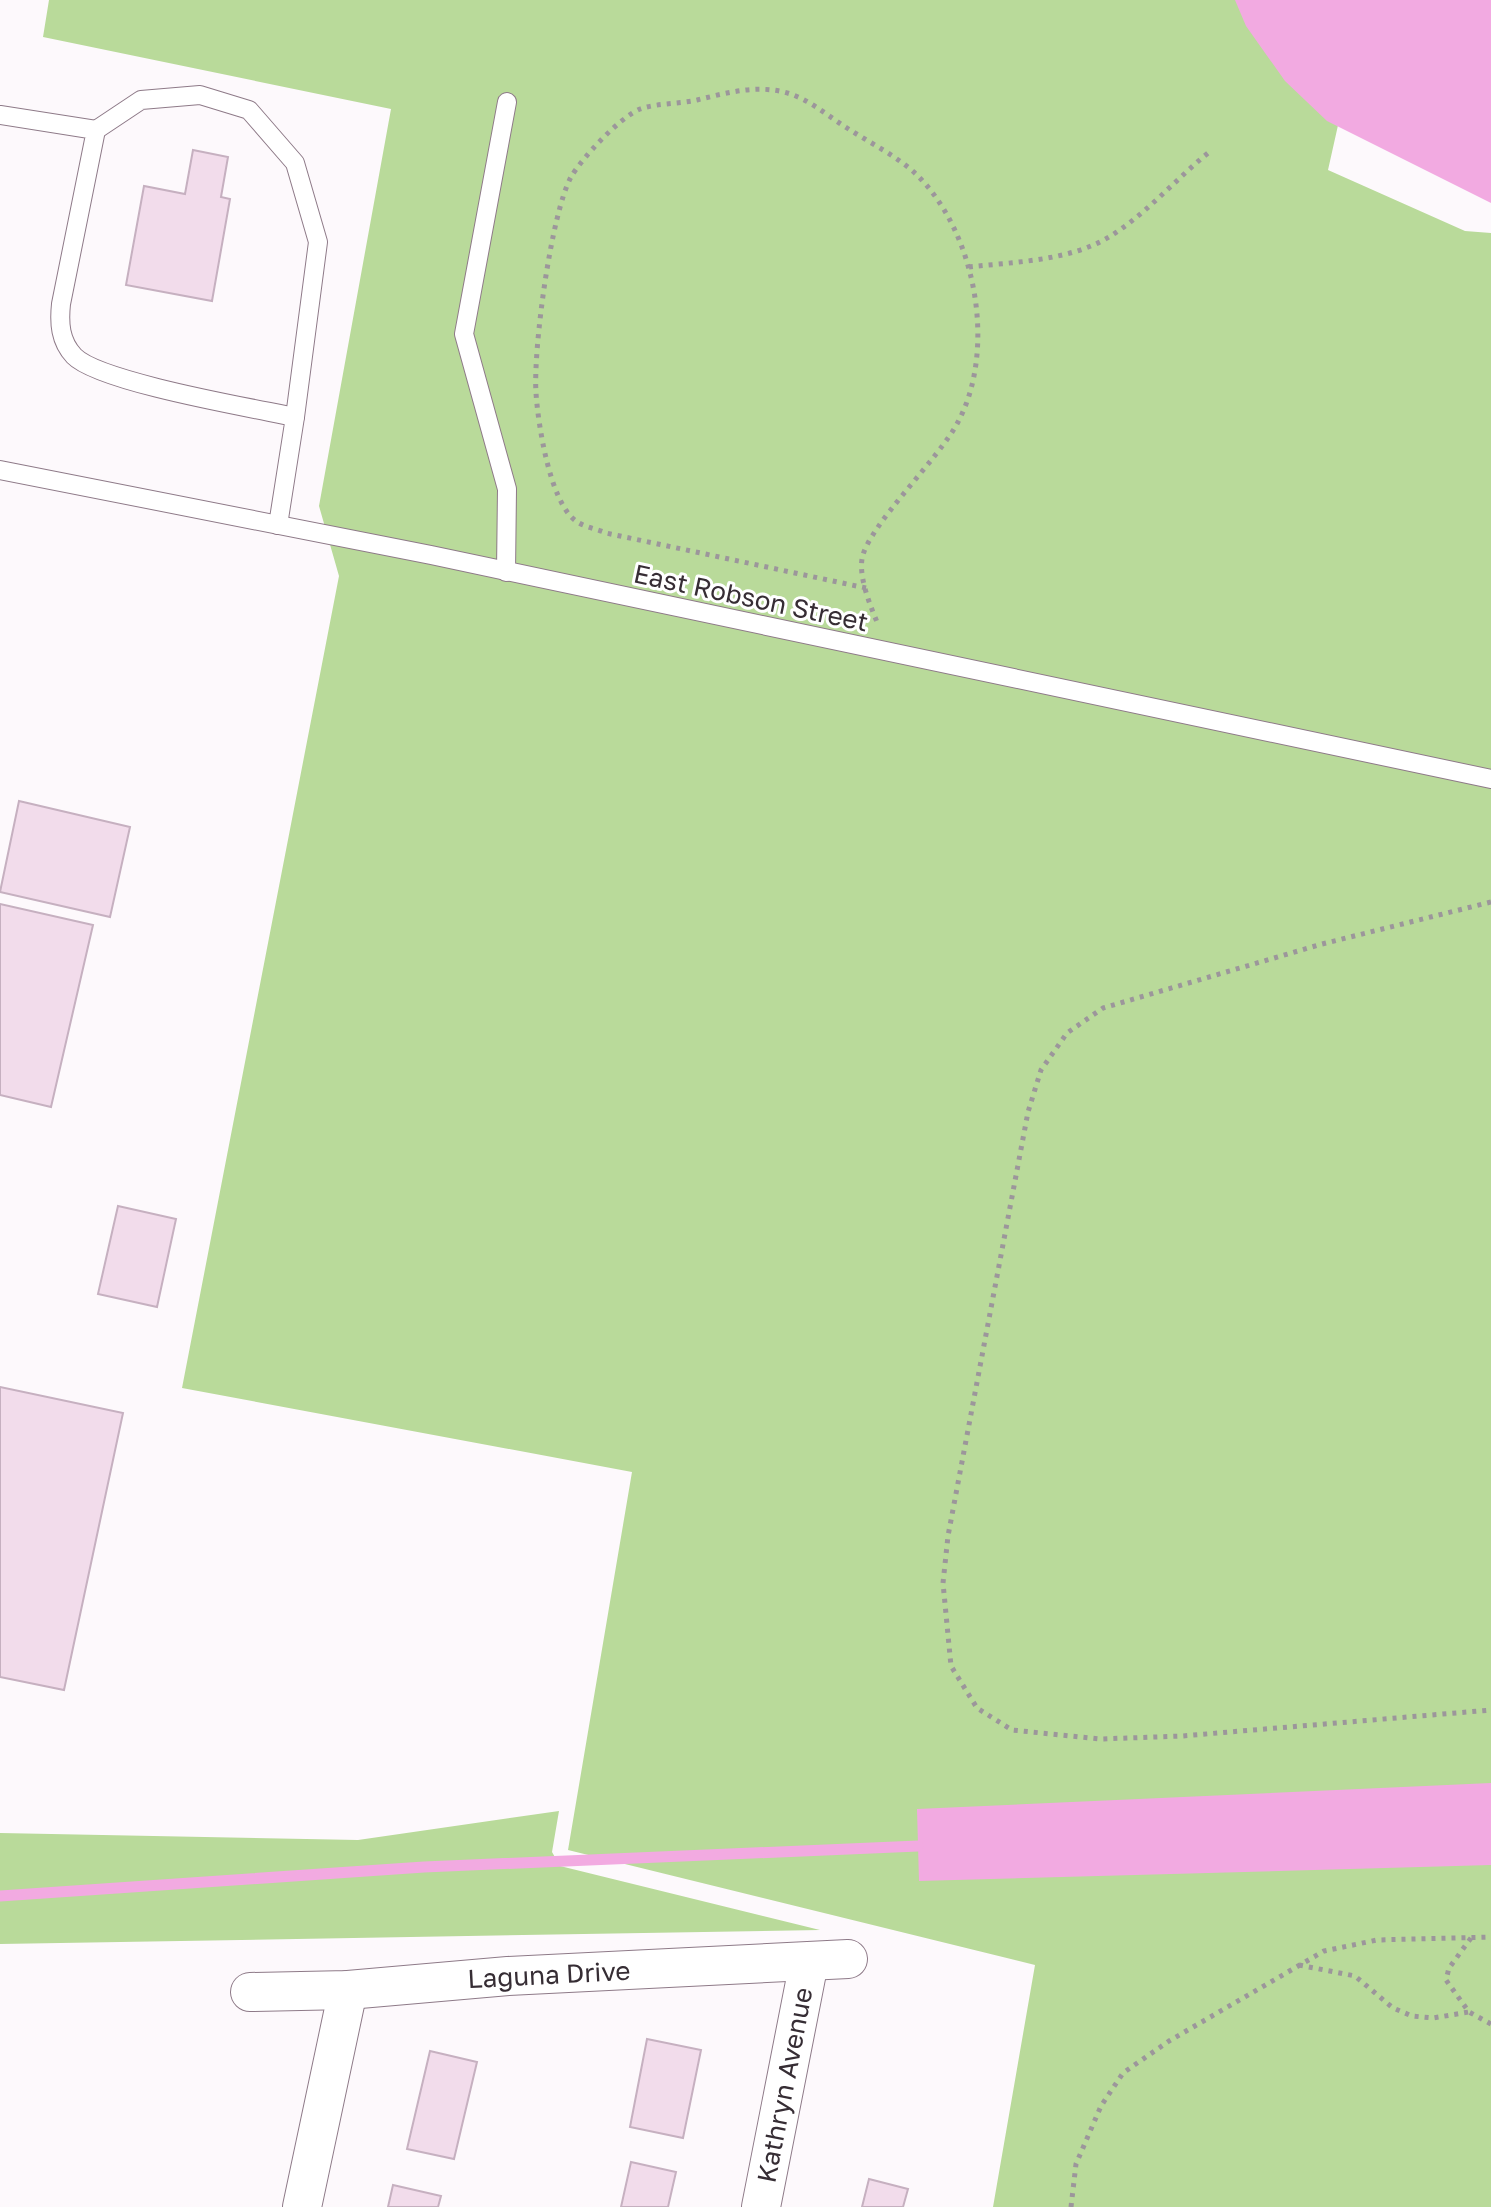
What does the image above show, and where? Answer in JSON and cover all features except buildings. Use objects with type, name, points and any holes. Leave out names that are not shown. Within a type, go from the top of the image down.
[{"type":"street","name":"Laguna Drive","points":[[250,1992],[348,1990],[508,1976],[848,1959]]},
{"type":"street","name":"Kathryn Avenue","points":[[761,2207],[809,1962]]},
{"type":"street","points":[[302,2207],[348,1990]]},
{"type":"lane","points":[[0,115],[96,130],[141,100],[200,95],[249,110],[295,163],[318,242],[278,525]]},
{"type":"lane","points":[[506,572],[507,489],[464,334],[507,102]]},
{"type":"lane","points":[[96,130],[61,304],[63,340],[75,357],[109,375],[295,417]]},
{"type":"lane","name":"East Robson Street","points":[[0,470],[506,572],[1491,779]]},
{"type":"path","points":[[866,588],[606,533],[574,520],[556,491],[541,435],[536,393],[540,323],[561,203],[572,176],[599,143],[638,110],[682,103],[732,89],[795,95],[917,176],[942,210],[969,267],[980,347],[960,421],[931,465],[874,536],[862,559],[866,588],[888,653]]},
{"type":"path","points":[[969,267],[1070,251],[1105,239],[1134,220],[1208,153]]},
{"type":"path","points":[[1491,902],[1160,989],[1103,1008],[1067,1033],[1041,1070],[1028,1112],[967,1420],[943,1583],[951,1666],[977,1708],[1012,1730],[1067,1738],[1182,1736],[1491,1710]]},
{"type":"path","points":[[1071,2207],[1076,2164],[1101,2106],[1123,2073],[1169,2041],[1324,1951],[1377,1940],[1491,1937]]},
{"type":"path","points":[[1471,1938],[1449,1968],[1446,1980],[1469,2012],[1491,2024]]},
{"type":"path","points":[[1298,1965],[1355,1976],[1393,2008],[1412,2016],[1433,2018],[1469,2012]]},
{"type":"green space","points":[[49,0],[1366,0],[1328,170],[1465,231],[1491,233],[1491,2207],[993,2207],[1035,1965],[568,1850],[632,1472],[182,1388],[339,576],[319,506],[391,109],[43,37]]},
{"type":"green space","points":[[559,1811],[552,1852],[560,1866],[820,1930],[0,1944],[0,1833],[358,1840]]},
{"type":"shaded area","points":[[1235,0],[1491,0],[1491,203],[1327,121],[1285,81],[1246,26]]},
{"type":"shaded area","points":[[1491,1783],[1491,1865],[919,1881],[917,1809]]},
{"type":"waterway","points":[[0,1896],[424,1867],[918,1846]]}]
